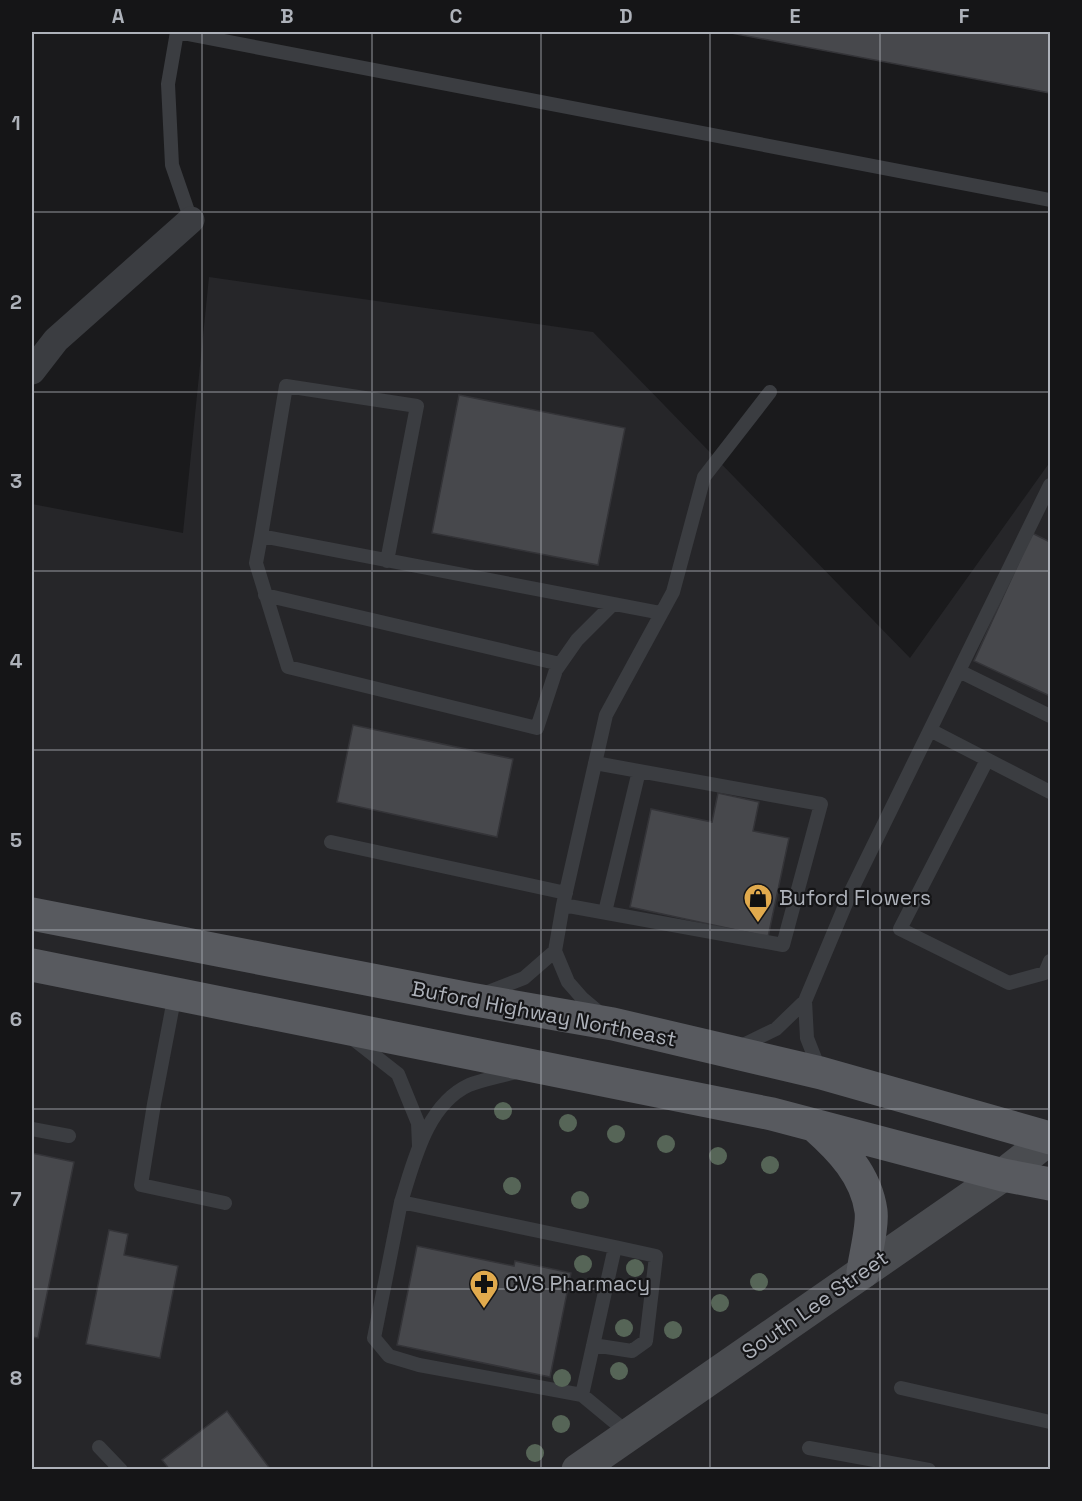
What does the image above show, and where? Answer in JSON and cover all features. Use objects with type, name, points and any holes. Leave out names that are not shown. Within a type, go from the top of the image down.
[{"type":"main road","name":"Buford Highway Northeast","points":[[32,914],[470,999],[613,1024],[820,1073],[1050,1138]]},
{"type":"main road","points":[[32,965],[772,1114],[1003,1175],[1050,1184]]},
{"type":"main road","points":[[814,1125],[839,1147],[863,1183],[871,1213],[863,1272]]},
{"type":"street","points":[[32,371],[56,340],[191,220]]},
{"type":"street","name":"South Lee Street","points":[[578,1470],[1003,1175],[1050,1138]]},
{"type":"lane","points":[[191,220],[172,165],[168,84],[177,32],[1050,200]]},
{"type":"lane","points":[[387,561],[417,406],[286,386],[256,563],[288,667],[537,728],[556,670],[577,640],[613,604]]},
{"type":"lane","points":[[613,1024],[582,998],[568,982],[555,951],[606,715],[673,592],[704,477],[770,392]]},
{"type":"lane","points":[[730,1052],[776,1029],[805,1001],[852,889],[1050,485]]},
{"type":"lane","points":[[261,537],[661,613]]},
{"type":"lane","points":[[265,595],[560,664]]},
{"type":"lane","points":[[959,671],[1050,716]]},
{"type":"lane","points":[[930,730],[1050,792]]},
{"type":"lane","points":[[987,760],[900,929],[1009,983],[1045,973],[1050,961]]},
{"type":"lane","points":[[331,842],[565,899],[605,912],[783,945],[821,804],[595,763]]},
{"type":"lane","points":[[605,912],[639,771]]},
{"type":"lane","points":[[470,999],[524,978],[555,951]]},
{"type":"lane","points":[[175,994],[141,1185],[225,1203]]},
{"type":"lane","points":[[805,1001],[807,1038],[820,1073]]},
{"type":"lane","points":[[336,1026],[398,1074],[418,1123],[419,1148]]},
{"type":"lane","points":[[535,1066],[469,1086],[450,1098],[437,1112],[419,1148],[401,1202],[374,1338],[389,1356],[419,1365],[582,1395],[629,1434]]},
{"type":"lane","points":[[32,1129],[69,1136]]},
{"type":"lane","points":[[401,1202],[656,1256],[646,1341],[632,1351],[593,1345]]},
{"type":"lane","points":[[582,1395],[615,1247]]},
{"type":"lane","points":[[901,1388],[1050,1422]]},
{"type":"lane","points":[[99,1448],[121,1470]]},
{"type":"lane","points":[[809,1448],[929,1470]]},
{"type":"shaded area","points":[[209,277],[593,332],[910,658],[1050,462],[1050,1469],[32,1469],[32,504],[183,533]]},
{"type":"building","points":[[726,32],[1050,32],[1050,93]]},
{"type":"building","points":[[459,395],[625,428],[598,565],[432,533]]},
{"type":"building","points":[[1032,533],[1050,542],[1050,696],[974,661]]},
{"type":"building","points":[[353,725],[513,759],[497,837],[337,802]]},
{"type":"building","points":[[718,793],[759,802],[753,831],[789,838],[768,937],[630,907],[651,809],[712,822]]},
{"type":"building","points":[[32,1153],[74,1162],[38,1338],[32,1337]]},
{"type":"building","points":[[109,1230],[128,1234],[124,1255],[178,1266],[160,1358],[86,1344]]},
{"type":"building","name":"CVS Pharmacy","points":[[417,1246],[514,1266],[515,1261],[571,1273],[550,1377],[397,1345]]},
{"type":"building","points":[[227,1411],[271,1470],[170,1470],[162,1460]]},
{"type":"place","name":"Buford Flowers","points":[[758,924]]},
{"type":"place","name":"CVS Pharmacy","points":[[484,1310]]}]
